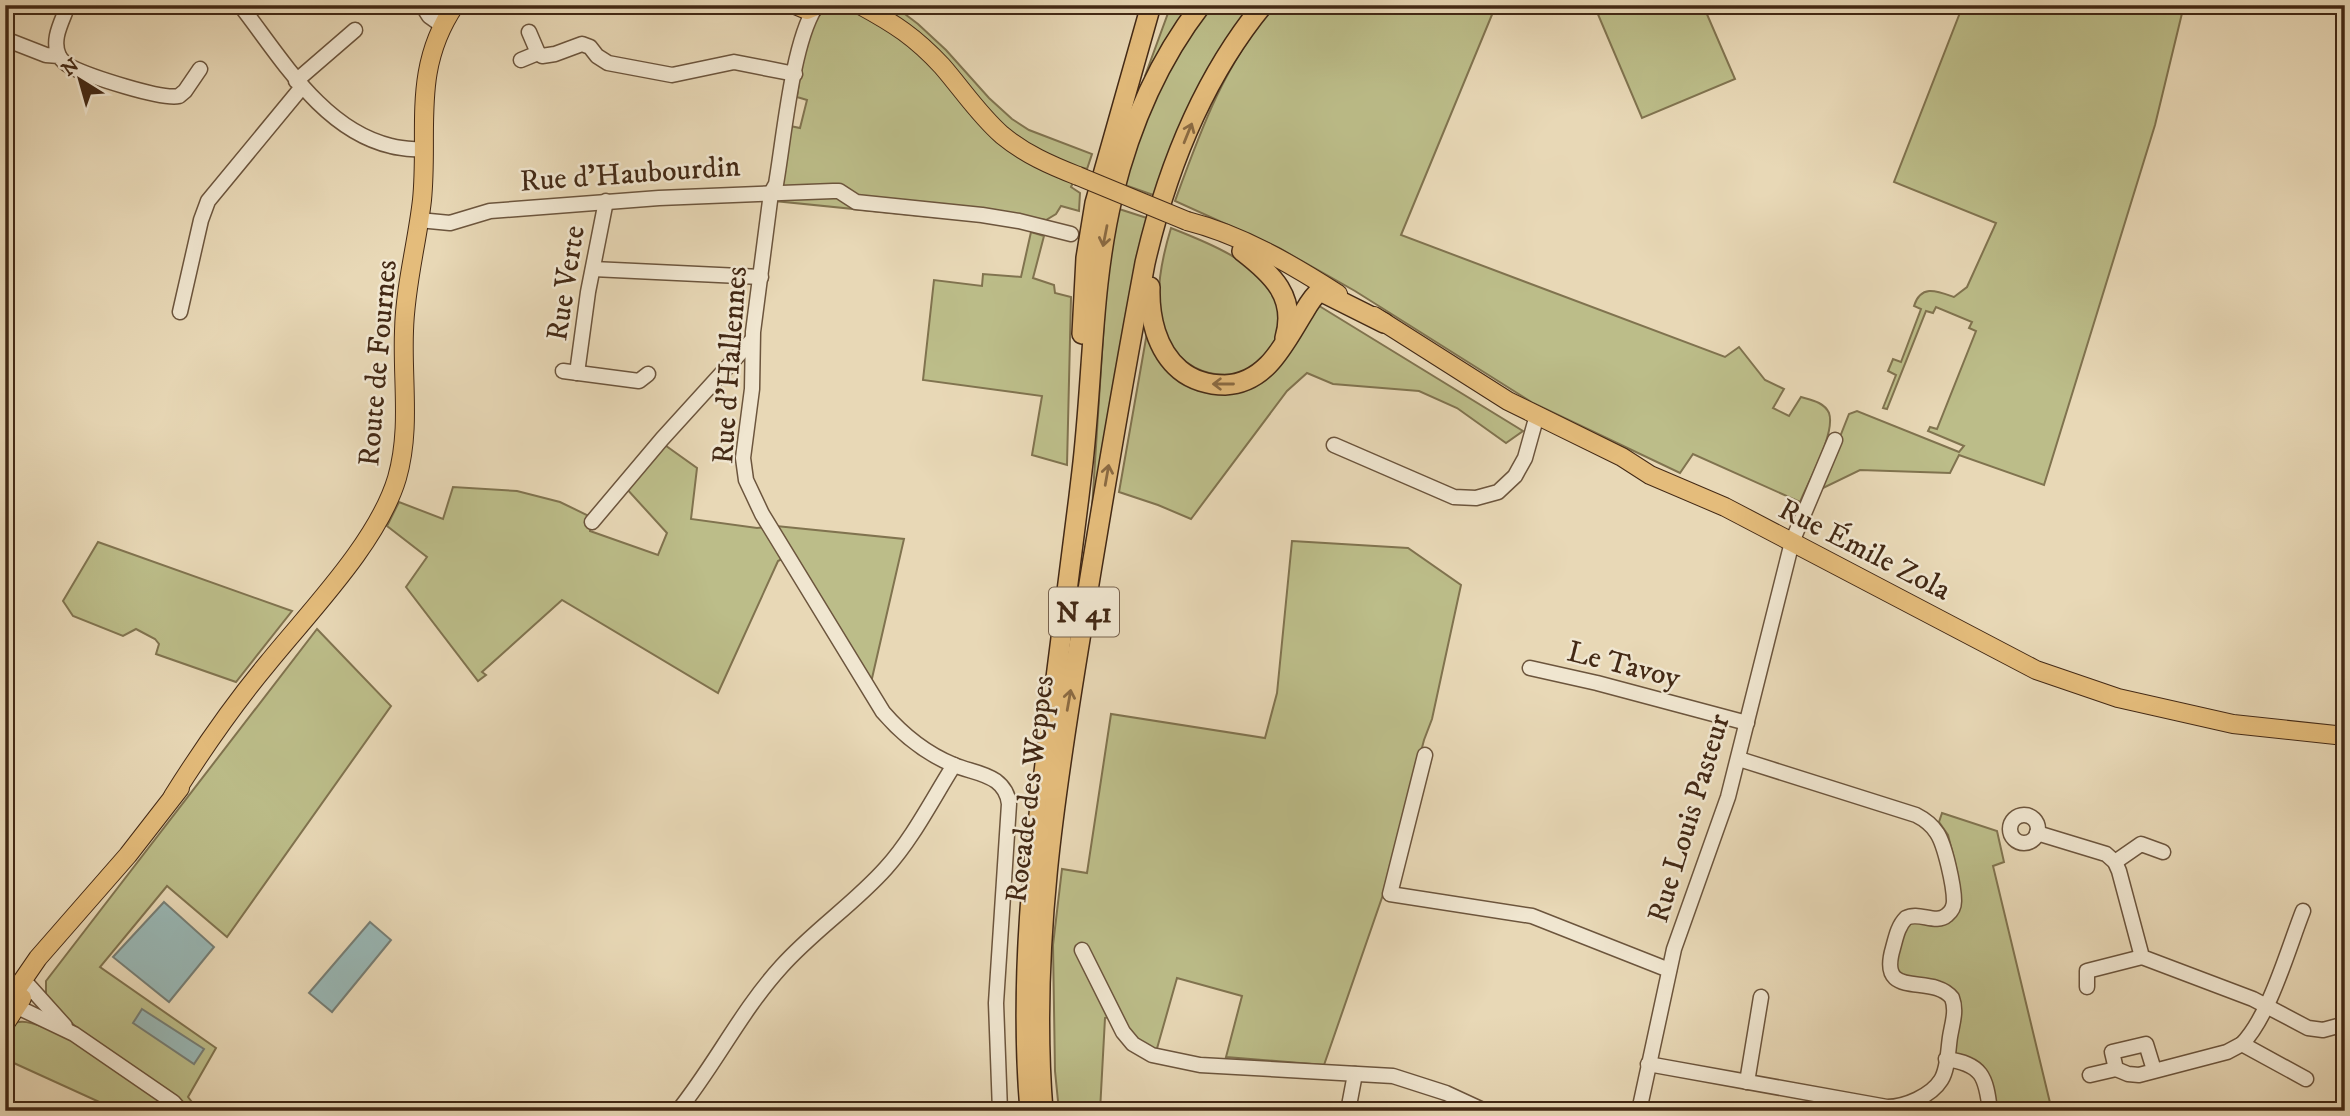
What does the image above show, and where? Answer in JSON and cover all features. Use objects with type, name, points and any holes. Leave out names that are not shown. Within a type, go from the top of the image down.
[{"type":"highway","points":[[1073,542],[1087,245],[1094,203],[1151,5]]},
{"type":"highway","points":[[1121,110],[1165,5]]},
{"type":"highway","name":"N 41","points":[[1073,542],[1101,261],[1113,196],[1130,138],[1149,89],[1170,49],[1201,5]]},
{"type":"highway","name":"N 41","points":[[1165,198],[1206,91],[1229,51],[1263,5]]},
{"type":"highway","points":[[1165,198],[1150,296],[1156,332],[1173,363],[1189,376],[1222,385],[1237,384],[1260,374],[1280,352],[1316,294],[1322,291],[1386,329]]},
{"type":"highway","name":"Rocade des Weppes","points":[[1043,1111],[1040,992],[1046,866],[1063,736],[1149,246],[1165,198]]},
{"type":"highway","points":[[1242,251],[1268,272],[1280,289],[1288,323],[1280,352]]},
{"type":"highway","name":"Rocade des Weppes","points":[[1030,1111],[1025,1028],[1027,923],[1037,822],[1073,542]]},
{"type":"main road","name":"Route de Fournes","points":[[5,1024],[10,1005],[25,984],[213,747],[382,515],[395,485],[406,427],[404,320],[419,220],[425,83],[434,46],[454,5]]},
{"type":"main road","points":[[795,6],[805,10],[817,6]]},
{"type":"main road","points":[[860,6],[893,22],[917,41],[1003,136],[1041,161],[1187,221],[1221,231],[1266,252],[1535,420]]},
{"type":"main road","points":[[1187,221],[1316,294]]},
{"type":"main road","name":"Rue Émile Zola","points":[[1535,420],[1655,487],[1686,501],[1747,520],[2024,664],[2064,681],[2118,698],[2233,724],[2345,736]]},
{"type":"street","points":[[68,5],[55,47],[59,56],[70,67],[147,93],[172,97],[185,91],[200,69]]},
{"type":"street","points":[[240,5],[299,84],[326,110],[369,137],[393,147],[423,150]]},
{"type":"street","points":[[422,5],[429,16],[443,26]]},
{"type":"street","points":[[795,6],[799,18],[796,66]]},
{"type":"street","points":[[796,66],[809,20],[817,6]]},
{"type":"street","points":[[180,312],[201,220],[208,201],[299,84],[355,30]]},
{"type":"street","points":[[529,32],[538,53]]},
{"type":"street","points":[[5,38],[46,55],[59,56]]},
{"type":"street","points":[[521,60],[538,53],[547,56],[582,44],[590,47],[607,63],[672,75],[734,62],[796,66]]},
{"type":"street","name":"Rue d'Hallennes","points":[[796,66],[776,184],[771,193],[752,340],[752,389],[743,452],[746,480],[762,514],[876,703],[891,721],[915,742],[954,765],[996,781],[1006,791],[1009,804],[996,1003],[1000,1111]]},
{"type":"street","name":"Rue d'Haubourdin","points":[[419,220],[450,223],[490,211],[606,201],[726,193],[836,191],[856,202],[1019,220],[1071,234]]},
{"type":"street","name":"Rue Verte","points":[[606,201],[570,372],[639,382],[648,374]]},
{"type":"street","points":[[593,270],[761,277]]},
{"type":"street","points":[[592,522],[657,444],[752,340]]},
{"type":"street","points":[[1334,445],[1454,497],[1476,498],[1498,492],[1515,476],[1524,458],[1535,420]]},
{"type":"street","name":"Rue Louis Pasteur","points":[[1639,1111],[1669,970],[1716,836],[1739,759],[1792,542],[1835,440]]},
{"type":"street","name":"Le Tavoy","points":[[1530,668],[1746,723]]},
{"type":"street","points":[[1426,755],[1390,894],[1532,916],[1669,970]]},
{"type":"street","points":[[1648,1064],[1894,1107],[1914,1100],[1936,1086],[1942,1078],[1955,1009],[1952,998],[1941,989],[1898,980],[1889,967],[1898,929],[1906,918],[1915,914],[1940,919],[1947,916],[1952,909],[1954,898],[1937,832],[1916,815],[1739,759]]},
{"type":"street","points":[[678,1111],[705,1076],[745,1013],[781,967],[871,883],[901,850],[954,765]]},
{"type":"street","points":[[2037,834],[2106,854],[2115,862],[2142,957]]},
{"type":"street","points":[[2115,862],[2141,844],[2164,852]]},
{"type":"street","points":[[2090,1075],[2116,1069],[2133,1075],[2227,1052],[2242,1044],[2255,1028],[2266,1005],[2304,911]]},
{"type":"street","points":[[1082,950],[1123,1032],[1133,1044],[1152,1055],[1200,1065],[1401,1078],[1446,1093],[1485,1111]]},
{"type":"street","points":[[2087,987],[2087,971],[2142,957],[2246,995],[2313,1030],[2345,1024]]},
{"type":"street","points":[[25,984],[74,1034],[163,1095],[181,1111]]},
{"type":"street","points":[[1746,1082],[1762,998]]},
{"type":"street","points":[[10,1005],[74,1034]]},
{"type":"street","points":[[2116,1069],[2112,1052],[2146,1044],[2154,1070]]},
{"type":"street","points":[[2242,1044],[2306,1079]]},
{"type":"street","points":[[1946,1059],[1965,1061],[1974,1066],[1986,1085],[1990,1111]]},
{"type":"street","points":[[1348,1111],[1355,1074]]},
{"type":"green space","points":[[849,5],[893,5],[946,50],[989,98],[1012,119],[1029,130],[1092,154],[1087,169],[1080,167],[1071,187],[1080,193],[1079,211],[1061,206],[1056,214],[1046,220],[1020,216],[942,218],[775,201],[790,126],[800,128],[807,100],[797,97],[810,30],[822,13],[847,13]]},
{"type":"green space","points":[[1171,5],[1192,5],[1145,76]]},
{"type":"green space","points":[[1211,5],[1252,5],[1220,50],[1195,96],[1156,196],[1122,184],[1155,94]]},
{"type":"green space","points":[[1276,5],[1496,5],[1401,235],[1725,357],[1739,347],[1765,380],[1784,389],[1773,408],[1789,416],[1801,397],[1821,404],[1829,413],[1829,433],[1800,502],[1693,454],[1680,473],[1533,403],[1355,291],[1279,248],[1175,201],[1204,123],[1228,73]]},
{"type":"green space","points":[[1594,5],[1703,5],[1735,79],[1642,118]]},
{"type":"green space","points":[[1963,5],[2184,5],[2155,125],[2044,485],[1959,455],[1950,473],[1860,470],[1819,490],[1849,414],[1857,411],[1959,452],[1964,446],[1928,431],[1930,427],[1937,429],[1976,331],[1969,328],[1972,322],[1936,307],[1933,313],[1926,311],[1887,409],[1883,408],[1896,375],[1888,371],[1893,359],[1901,362],[1921,309],[1914,306],[1917,299],[1921,294],[1930,291],[1954,297],[1967,287],[1996,223],[1894,182]]},
{"type":"green space","points":[[1116,208],[1150,219],[1091,524],[1107,275]]},
{"type":"green space","points":[[1171,228],[1214,246],[1241,262],[1264,282],[1279,302],[1280,324],[1275,345],[1264,360],[1249,370],[1231,374],[1212,373],[1194,367],[1179,356],[1167,339],[1159,313],[1159,284]]},
{"type":"green space","points":[[1031,232],[1044,236],[1033,278],[1054,285],[1055,293],[1071,297],[1067,465],[1032,455],[1042,396],[923,380],[934,280],[982,286],[983,274],[1021,277]]},
{"type":"green space","points":[[1316,304],[1523,431],[1506,443],[1457,408],[1419,391],[1333,384],[1307,373],[1287,391],[1191,519],[1119,492],[1148,327],[1160,356],[1246,389]]},
{"type":"green space","points":[[662,443],[697,468],[691,519],[757,528],[776,526],[904,539],[870,687],[791,554],[778,561],[718,693],[562,600],[482,672],[486,675],[478,681],[406,587],[427,557],[387,526],[399,502],[443,519],[453,487],[517,491],[560,502],[591,517],[590,531],[658,555],[667,533],[625,487]]},
{"type":"green space","points":[[1292,541],[1408,548],[1461,585],[1432,719],[1424,740],[1386,886],[1324,1065],[1226,1057],[1242,996],[1177,978],[1156,1052],[1136,1040],[1116,1015],[1105,1018],[1100,1111],[1059,1111],[1055,1071],[1053,945],[1062,869],[1087,873],[1111,714],[1265,738],[1277,693]]},
{"type":"green space","points":[[98,542],[292,611],[236,682],[156,654],[159,644],[155,639],[136,629],[123,636],[73,616],[63,601]]},
{"type":"green space","points":[[317,629],[391,706],[227,937],[167,886],[100,967],[216,1048],[188,1097],[199,1111],[119,1111],[5,1059],[5,1036],[9,1027],[16,1023],[33,1023],[68,1038],[76,1027],[46,1000],[46,981]]},
{"type":"green space","points":[[1942,813],[1997,831],[2004,862],[1993,866],[2052,1111],[1993,1111],[1990,1084],[1952,1052],[1956,995],[1899,975],[1894,964],[1907,925],[1911,921],[1951,919],[1953,872],[1957,871],[1948,835],[1939,822]]},
{"type":"water","points":[[164,902],[214,947],[169,1002],[113,957]]},
{"type":"water","points":[[370,922],[391,940],[332,1012],[309,993]]},
{"type":"water","points":[[142,1009],[204,1049],[194,1064],[133,1023]]}]
